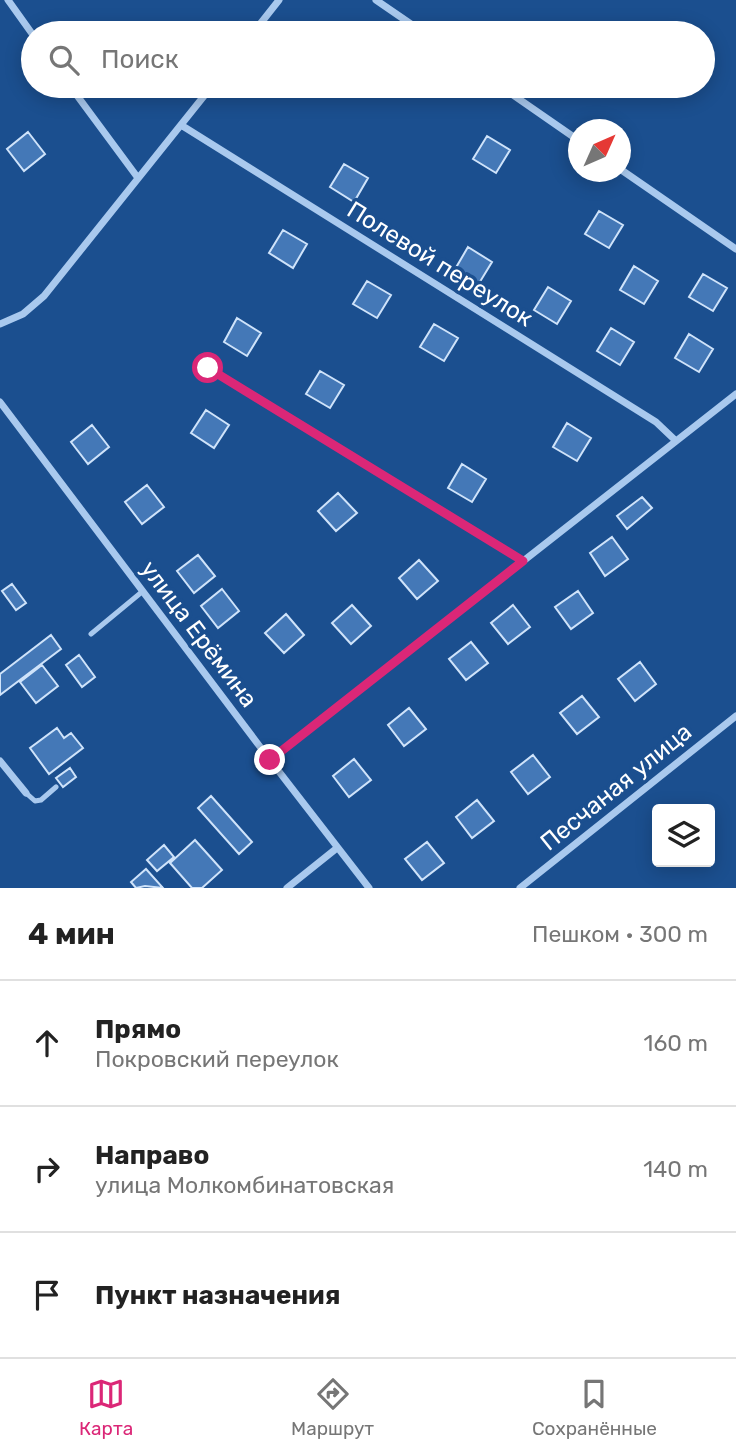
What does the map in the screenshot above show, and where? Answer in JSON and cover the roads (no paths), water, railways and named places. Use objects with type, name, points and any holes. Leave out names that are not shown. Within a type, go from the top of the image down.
[{"type":"street","points":[[8,0],[23,21]]},
{"type":"street","points":[[262,21],[279,0]]},
{"type":"street","points":[[376,0],[407,21]]},
{"type":"street","points":[[79,98],[138,178]]},
{"type":"street","points":[[0,324],[23,314],[44,296],[202,98]]},
{"type":"street","points":[[518,98],[568,132]]},
{"type":"street","name":"Полевой переулок","points":[[181,125],[656,422],[676,441]]},
{"type":"street","points":[[631,176],[736,249]]},
{"type":"street","points":[[208,368],[523,561]]},
{"type":"street","points":[[270,760],[736,394]]},
{"type":"street","name":"улица Ерёмина","points":[[0,402],[369,888]]},
{"type":"street","name":"Песчаная улица","points":[[520,888],[736,716]]},
{"type":"street","points":[[0,761],[26,793]]},
{"type":"street","points":[[287,888],[337,848]]},
{"type":"lane","points":[[91,634],[143,591]]},
{"type":"lane","points":[[26,793],[35,802],[55,788]]}]
